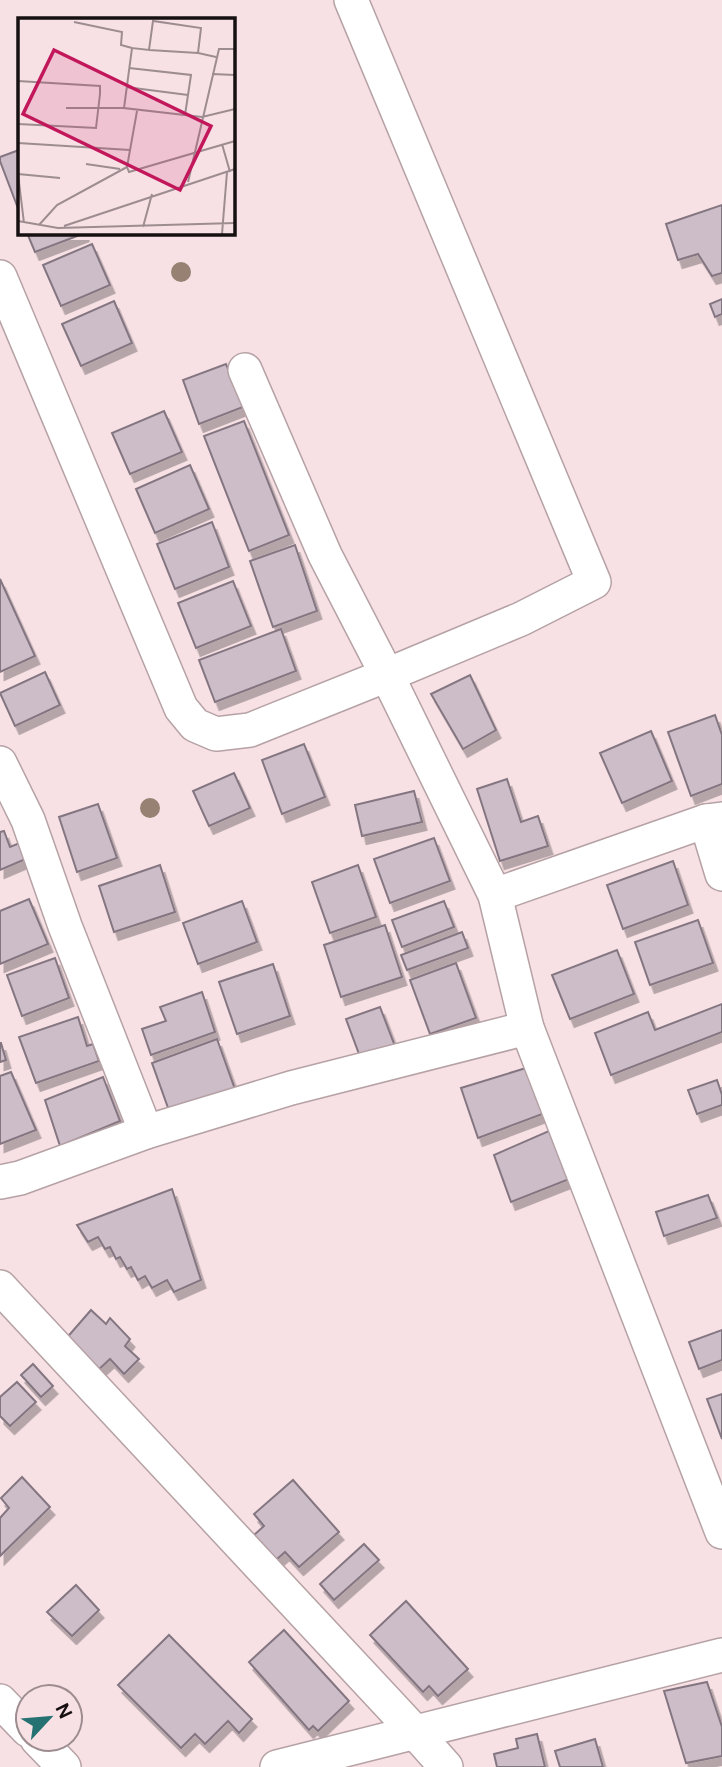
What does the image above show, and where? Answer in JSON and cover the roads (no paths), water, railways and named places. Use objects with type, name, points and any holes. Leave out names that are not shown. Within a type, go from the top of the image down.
[{"type":"street","points":[[0,277],[181,708],[195,725],[216,734],[250,730],[521,619],[594,582],[351,0]]},
{"type":"street","points":[[245,370],[325,555],[495,895],[527,1028],[713,1482],[722,1532]]},
{"type":"street","points":[[0,763],[28,820],[65,926],[146,1132]]},
{"type":"street","points":[[495,895],[714,820],[722,874]]},
{"type":"street","points":[[0,1182],[20,1178],[146,1132],[291,1088],[527,1028]]},
{"type":"street","points":[[0,1287],[446,1767]]},
{"type":"street","points":[[277,1767],[722,1655]]},
{"type":"street","points":[[0,1701],[14,1716]]},
{"type":"street","points":[[50,1753],[64,1767]]}]
